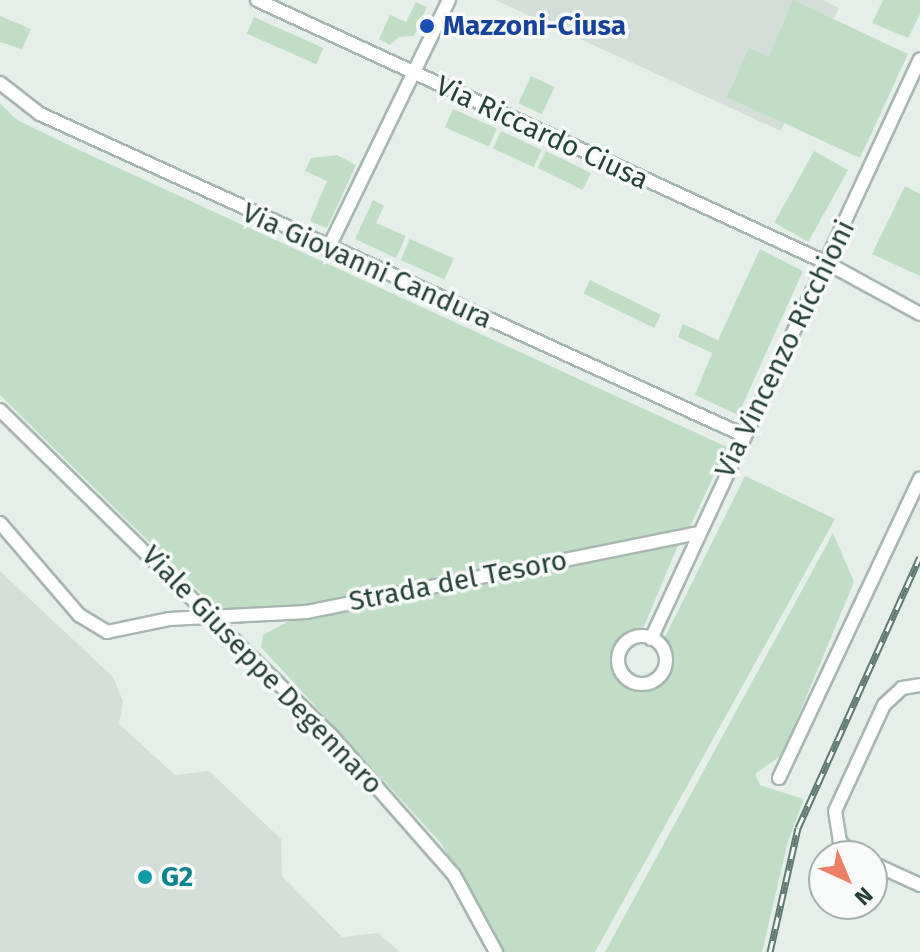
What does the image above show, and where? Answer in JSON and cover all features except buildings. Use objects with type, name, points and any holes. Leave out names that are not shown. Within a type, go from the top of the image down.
[{"type":"street","name":"Via Riccardo Ciusa","points":[[257,0],[827,263],[920,314]]},
{"type":"street","points":[[328,249],[449,0]]},
{"type":"street","name":"Via Vincenzo Ricchioni","points":[[651,639],[920,59]]},
{"type":"street","name":"Via Giovanni Candura","points":[[0,83],[40,114],[328,249],[743,435]]},
{"type":"street","name":"Viale Giuseppe Degennaro","points":[[0,410],[331,735],[454,875],[496,952]]},
{"type":"street","points":[[779,778],[920,478]]},
{"type":"street","name":"Strada del Tesoro","points":[[0,523],[79,615],[107,632],[169,619],[217,620],[307,612],[698,533]]},
{"type":"street","points":[[839,840],[834,823],[858,762],[892,695],[920,685]]},
{"type":"street","points":[[888,870],[920,885]]},
{"type":"shaded area","points":[[495,0],[823,0],[839,8],[781,131]]},
{"type":"shaded area","points":[[0,571],[113,677],[123,701],[119,724],[175,775],[209,771],[281,839],[282,876],[342,937],[378,933],[400,952],[0,952]]},
{"type":"green space","points":[[793,0],[908,54],[860,158],[727,97],[749,48],[769,57]]},
{"type":"green space","points":[[883,0],[920,0],[920,14],[908,38],[872,23]]},
{"type":"green space","points":[[416,2],[427,7],[414,36],[399,37],[390,45],[379,39],[390,15],[406,22]]},
{"type":"green space","points":[[0,16],[31,29],[22,49],[0,42]]},
{"type":"green space","points":[[254,17],[323,48],[316,64],[247,33]]},
{"type":"green space","points":[[531,76],[555,87],[542,114],[518,103]]},
{"type":"green space","points":[[0,103],[17,120],[77,149],[727,447],[690,527],[326,603],[225,609],[212,604],[0,395]]},
{"type":"green space","points":[[453,109],[497,129],[489,147],[445,127]]},
{"type":"green space","points":[[501,131],[542,150],[534,167],[493,148]]},
{"type":"green space","points":[[546,151],[591,173],[583,190],[538,168]]},
{"type":"green space","points":[[814,151],[848,170],[808,242],[774,223]]},
{"type":"green space","points":[[337,155],[356,165],[327,228],[310,221],[327,181],[305,171],[311,158]]},
{"type":"green space","points":[[905,186],[920,194],[920,276],[872,254]]},
{"type":"green space","points":[[373,200],[384,206],[376,223],[406,236],[396,258],[355,239]]},
{"type":"green space","points":[[410,239],[454,259],[444,280],[401,260]]},
{"type":"green space","points":[[760,249],[803,271],[738,415],[695,395],[712,353],[678,337],[683,324],[718,340]]},
{"type":"green space","points":[[590,280],[661,315],[654,328],[583,293]]},
{"type":"green space","points":[[745,476],[835,519],[595,952],[499,952],[441,843],[261,647],[263,635],[289,621],[679,543],[642,631],[624,636],[612,650],[610,666],[616,681],[645,692],[664,684],[674,661],[664,639]]},
{"type":"green space","points":[[833,533],[854,582],[782,755],[755,774],[760,785],[804,799],[788,841],[762,952],[605,952]]},
{"type":"railway","points":[[770,952],[798,828],[920,557]]},
{"type":"place","name":"Mazzoni-Ciusa","points":[[427,26]]},
{"type":"place","name":"G2","points":[[145,877]]}]
